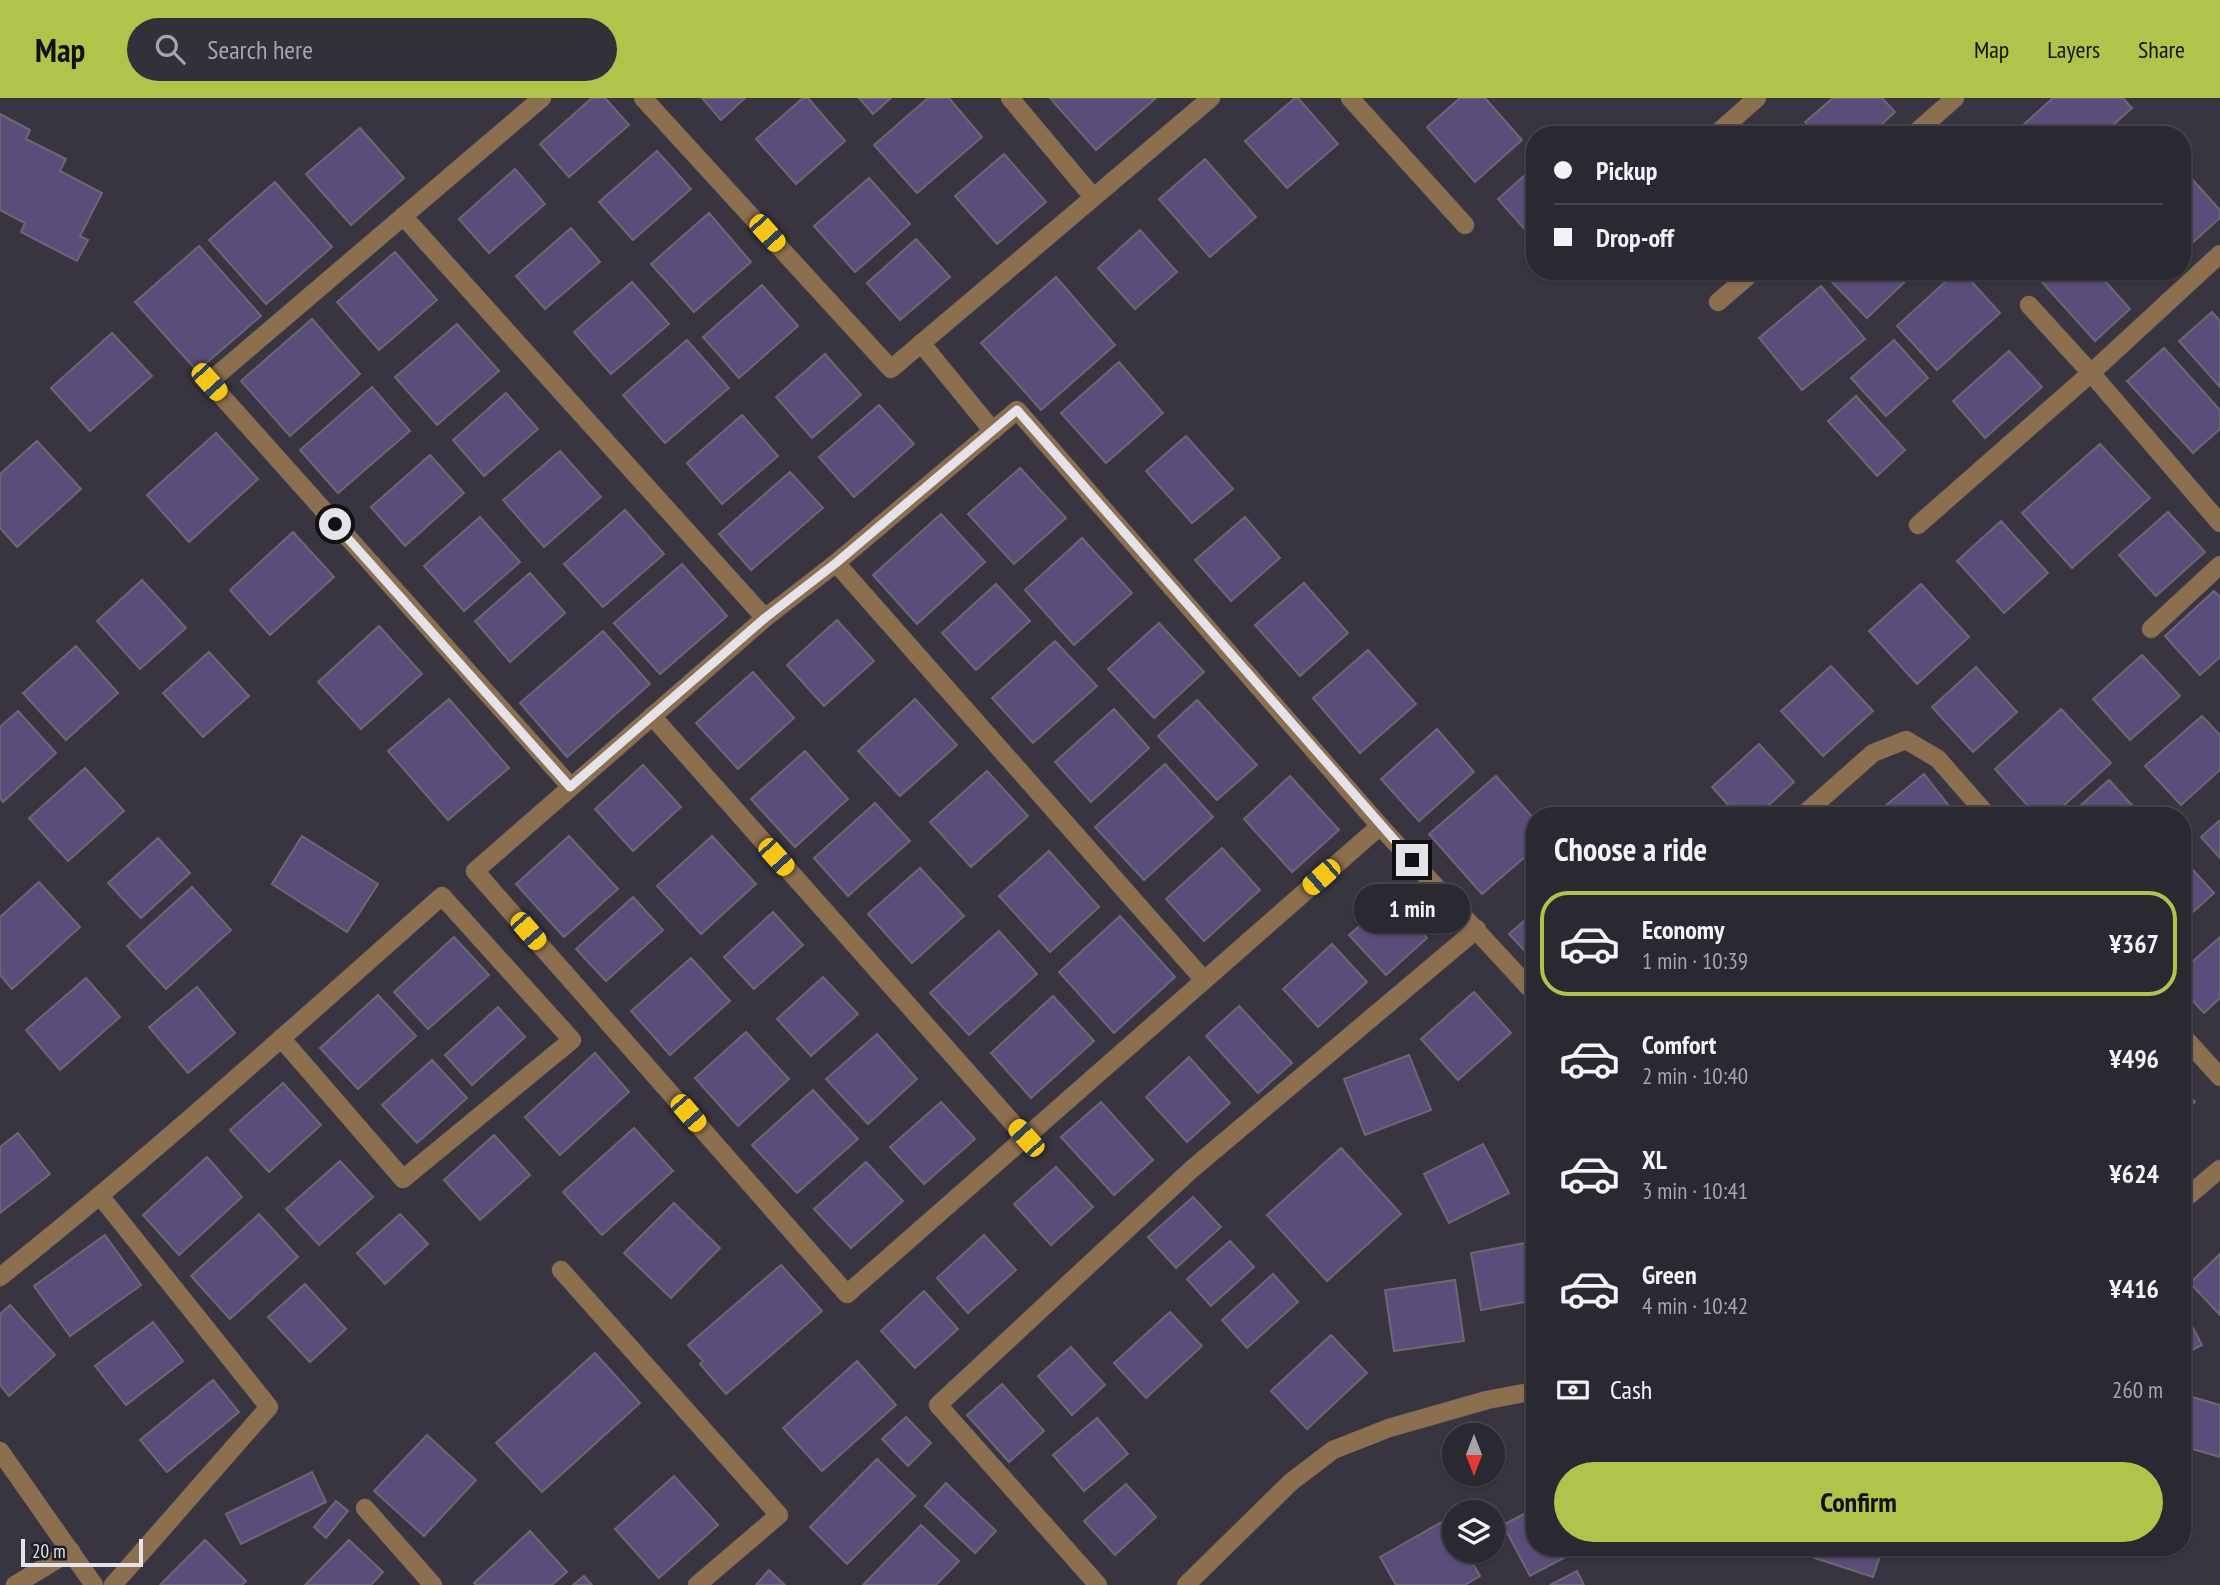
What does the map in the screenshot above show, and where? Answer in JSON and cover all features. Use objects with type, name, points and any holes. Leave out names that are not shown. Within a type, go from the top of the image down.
[{"type":"street","points":[[542,98],[209,382],[570,787]]},
{"type":"street","points":[[643,98],[891,369],[1211,98]]},
{"type":"street","points":[[1010,98],[1093,197]]},
{"type":"street","points":[[1350,98],[1465,225]]},
{"type":"street","points":[[1724,126],[1757,98]]},
{"type":"street","points":[[1923,126],[1955,98]]},
{"type":"street","points":[[403,216],[765,618]]},
{"type":"street","points":[[1918,526],[2220,254]]},
{"type":"street","points":[[1718,302],[1744,280]]},
{"type":"street","points":[[2029,305],[2220,523]]},
{"type":"street","points":[[921,343],[993,431]]},
{"type":"street","points":[[1380,826],[847,1294],[475,871],[765,618],[836,563],[1017,410],[1380,826],[1526,984]]},
{"type":"street","points":[[836,563],[1204,980]]},
{"type":"street","points":[[2151,629],[2220,565]]},
{"type":"street","points":[[652,716],[1026,1138]]},
{"type":"street","points":[[1812,807],[1873,753],[1906,740],[1938,759],[1980,807]]},
{"type":"street","points":[[0,1276],[101,1197],[281,1038],[442,897],[572,1040],[403,1179],[281,1038]]},
{"type":"street","points":[[1098,1585],[938,1405],[1192,1169],[1477,929]]},
{"type":"street","points":[[2191,1045],[2220,1077]]},
{"type":"street","points":[[2191,1193],[2220,1169]]},
{"type":"street","points":[[101,1197],[269,1407],[113,1585]]},
{"type":"street","points":[[561,1270],[779,1515],[697,1585]]},
{"type":"street","points":[[1186,1585],[1291,1482],[1333,1450],[1389,1429],[1526,1393]]},
{"type":"street","points":[[0,1451],[94,1585]]},
{"type":"street","points":[[365,1508],[433,1585]]},
{"type":"street","points":[[15,1585],[71,1551]]},
{"type":"building","points":[[592,98],[605,98],[629,125],[569,177],[540,144]]},
{"type":"building","points":[[702,98],[745,98],[721,120]]},
{"type":"building","points":[[803,98],[808,98],[845,141],[796,184],[756,139]]},
{"type":"building","points":[[859,98],[891,98],[873,114]]},
{"type":"building","points":[[928,98],[949,98],[982,137],[917,193],[874,145]]},
{"type":"building","points":[[1050,98],[1156,98],[1096,150]]},
{"type":"building","points":[[1298,98],[1338,144],[1287,188],[1245,141]]},
{"type":"building","points":[[1460,98],[1485,98],[1522,140],[1475,182],[1427,127]]},
{"type":"building","points":[[1833,98],[1882,98],[1895,112],[1880,126],[1809,126],[1805,122]]},
{"type":"building","points":[[2053,98],[2123,98],[2132,108],[2112,126],[2022,126]]},
{"type":"building","points":[[0,114],[30,130],[26,139],[66,159],[60,171],[102,193],[80,236],[88,240],[77,261],[21,232],[25,223],[0,210]]},
{"type":"building","points":[[360,128],[404,178],[351,225],[306,174]]},
{"type":"building","points":[[657,151],[691,189],[633,240],[599,202]]},
{"type":"building","points":[[1004,154],[1046,202],[997,244],[955,196]]},
{"type":"building","points":[[1205,159],[1256,217],[1210,257],[1159,199]]},
{"type":"building","points":[[515,169],[545,204],[489,253],[459,219]]},
{"type":"building","points":[[1526,174],[1526,231],[1498,199]]},
{"type":"building","points":[[869,178],[910,224],[855,272],[814,226]]},
{"type":"building","points":[[2191,178],[2220,210],[2220,218],[2191,244]]},
{"type":"building","points":[[275,182],[332,247],[266,304],[209,240]]},
{"type":"building","points":[[709,213],[751,262],[694,312],[651,264]]},
{"type":"building","points":[[571,228],[600,262],[545,309],[516,276]]},
{"type":"building","points":[[1140,230],[1177,272],[1135,309],[1098,268]]},
{"type":"building","points":[[916,239],[950,277],[900,320],[867,283]]},
{"type":"building","points":[[199,246],[261,316],[197,371],[135,302]]},
{"type":"building","points":[[395,252],[437,300],[379,350],[337,302]]},
{"type":"building","points":[[1056,277],[1115,345],[1041,410],[981,343]]},
{"type":"building","points":[[1830,280],[1907,280],[1867,318]]},
{"type":"building","points":[[1947,280],[1970,280],[2000,313],[1937,370],[1897,326]]},
{"type":"building","points":[[2040,280],[2104,280],[2130,309],[2095,341]]},
{"type":"building","points":[[632,282],[669,324],[611,374],[574,332]]},
{"type":"building","points":[[762,285],[798,326],[739,378],[703,337]]},
{"type":"building","points":[[1821,286],[1865,339],[1802,390],[1759,338]]},
{"type":"building","points":[[2212,312],[2220,321],[2220,387],[2179,341]]},
{"type":"building","points":[[312,319],[360,374],[290,436],[241,381]]},
{"type":"building","points":[[457,324],[499,371],[437,425],[395,377]]},
{"type":"building","points":[[112,333],[152,376],[90,431],[51,388]]},
{"type":"building","points":[[687,340],[729,388],[665,443],[623,395]]},
{"type":"building","points":[[1894,340],[1928,378],[1886,416],[1851,378]]},
{"type":"building","points":[[2164,348],[2220,410],[2220,429],[2193,453],[2127,381]]},
{"type":"building","points":[[2009,351],[2042,387],[1985,438],[1953,401]]},
{"type":"building","points":[[825,354],[861,395],[812,438],[776,397]]},
{"type":"building","points":[[1119,362],[1163,413],[1106,463],[1061,413]]},
{"type":"building","points":[[372,387],[410,431],[338,493],[300,450]]},
{"type":"building","points":[[506,393],[538,429],[484,476],[453,440]]},
{"type":"building","points":[[1856,396],[1905,450],[1877,476],[1828,421]]},
{"type":"building","points":[[879,405],[914,444],[854,497],[819,457]]},
{"type":"building","points":[[742,415],[778,456],[722,504],[687,463]]},
{"type":"building","points":[[216,433],[258,479],[189,542],[147,495]]},
{"type":"building","points":[[1186,436],[1233,489],[1192,523],[1146,471]]},
{"type":"building","points":[[37,441],[81,489],[17,547],[0,528],[0,474]]},
{"type":"building","points":[[2100,444],[2150,498],[2072,568],[2022,513]]},
{"type":"building","points":[[560,451],[601,497],[544,547],[503,500]]},
{"type":"building","points":[[430,455],[464,493],[405,546],[371,507]]},
{"type":"building","points":[[1020,468],[1066,518],[1014,564],[968,514]]},
{"type":"building","points":[[790,472],[823,508],[751,570],[719,534]]},
{"type":"building","points":[[625,510],[664,554],[603,607],[564,564]]},
{"type":"building","points":[[2168,512],[2205,552],[2156,596],[2119,555]]},
{"type":"building","points":[[941,514],[985,562],[917,624],[873,575]]},
{"type":"building","points":[[480,517],[520,562],[464,611],[424,566]]},
{"type":"building","points":[[1245,517],[1280,558],[1231,601],[1195,560]]},
{"type":"building","points":[[2001,521],[2048,573],[2004,613],[1957,561]]},
{"type":"building","points":[[293,532],[334,577],[270,635],[230,590]]},
{"type":"building","points":[[1082,538],[1132,593],[1074,645],[1025,590]]},
{"type":"building","points":[[682,564],[727,616],[660,674],[614,623]]},
{"type":"building","points":[[530,573],[565,613],[510,662],[475,621]]},
{"type":"building","points":[[142,580],[186,628],[140,669],[97,621]]},
{"type":"building","points":[[1304,583],[1348,633],[1300,676],[1255,625]]},
{"type":"building","points":[[996,584],[1030,621],[976,670],[942,633]]},
{"type":"building","points":[[1921,584],[1969,637],[1917,684],[1869,631]]},
{"type":"building","points":[[2214,591],[2220,597],[2220,657],[2200,675],[2165,636]]},
{"type":"building","points":[[837,620],[874,661],[824,706],[787,665]]},
{"type":"building","points":[[1159,623],[1204,672],[1154,718],[1108,669]]},
{"type":"building","points":[[379,626],[422,674],[361,729],[318,682]]},
{"type":"building","points":[[603,631],[650,684],[567,757],[520,703]]},
{"type":"building","points":[[1055,641],[1097,686],[1033,743],[992,698]]},
{"type":"building","points":[[76,646],[118,693],[66,740],[23,693]]},
{"type":"building","points":[[1368,650],[1416,704],[1360,753],[1313,698]]},
{"type":"building","points":[[209,652],[249,696],[203,737],[163,693]]},
{"type":"building","points":[[2142,655],[2180,696],[2130,740],[2093,699]]},
{"type":"building","points":[[1831,666],[1873,711],[1823,756],[1781,711]]},
{"type":"building","points":[[1976,667],[2017,712],[1973,752],[1932,707]]},
{"type":"building","points":[[753,672],[794,718],[738,769],[696,723]]},
{"type":"building","points":[[449,699],[509,768],[448,820],[388,751]]},
{"type":"building","points":[[915,699],[957,745],[900,796],[858,751]]},
{"type":"building","points":[[1197,700],[1257,765],[1217,800],[1158,736]]},
{"type":"building","points":[[1114,709],[1149,748],[1091,802],[1055,762]]},
{"type":"building","points":[[2061,709],[2111,763],[2062,807],[2029,807],[1995,769]]},
{"type":"building","points":[[18,711],[56,753],[3,802],[0,798],[0,727]]},
{"type":"building","points":[[2202,716],[2220,735],[2220,770],[2181,805],[2145,766]]},
{"type":"building","points":[[1437,729],[1474,772],[1419,821],[1381,779]]},
{"type":"building","points":[[1759,744],[1794,782],[1767,807],[1730,807],[1712,787]]},
{"type":"building","points":[[805,751],[848,799],[795,847],[751,799]]},
{"type":"building","points":[[1165,764],[1213,817],[1144,880],[1095,827]]},
{"type":"building","points":[[643,765],[681,807],[633,851],[595,809]]},
{"type":"building","points":[[85,768],[124,811],[68,861],[29,818]]},
{"type":"building","points":[[987,771],[1028,816],[971,867],[930,822]]},
{"type":"building","points":[[1924,774],[1950,807],[1884,807]]},
{"type":"building","points":[[1290,776],[1339,830],[1292,872],[1244,819]]},
{"type":"building","points":[[1496,776],[1526,810],[1526,856],[1482,894],[1429,834]]},
{"type":"building","points":[[2109,780],[2134,807],[2079,807]]},
{"type":"building","points":[[875,803],[910,841],[848,896],[814,858]]},
{"type":"building","points":[[2220,820],[2220,858],[2201,837]]},
{"type":"building","points":[[302,836],[378,884],[347,932],[272,884]]},
{"type":"building","points":[[569,836],[618,889],[564,937],[516,884]]},
{"type":"building","points":[[712,836],[756,884],[701,934],[657,886]]},
{"type":"building","points":[[158,838],[190,873],[141,918],[108,883]]},
{"type":"building","points":[[1222,848],[1260,890],[1204,941],[1166,899]]},
{"type":"building","points":[[1049,851],[1099,907],[1050,952],[999,896]]},
{"type":"building","points":[[920,868],[964,916],[912,963],[868,914]]},
{"type":"building","points":[[2191,868],[2214,893],[2191,914]]},
{"type":"building","points":[[39,882],[80,927],[12,989],[0,975],[0,917]]},
{"type":"building","points":[[192,887],[231,930],[166,989],[127,946]]},
{"type":"building","points":[[633,897],[663,930],[606,981],[576,949]]},
{"type":"building","points":[[1391,898],[1427,938],[1386,975],[1349,935]]},
{"type":"building","points":[[773,912],[803,945],[754,989],[724,957]]},
{"type":"building","points":[[1120,916],[1175,977],[1114,1033],[1059,972]]},
{"type":"building","points":[[1526,919],[1526,952],[1509,934]]},
{"type":"building","points":[[999,931],[1037,974],[969,1035],[930,993]]},
{"type":"building","points":[[454,937],[489,975],[428,1029],[394,992]]},
{"type":"building","points":[[2220,937],[2220,998],[2204,1013],[2191,999],[2191,963]]},
{"type":"building","points":[[1332,944],[1367,982],[1318,1027],[1283,989]]},
{"type":"building","points":[[691,958],[730,1001],[670,1055],[631,1011]]},
{"type":"building","points":[[823,977],[858,1014],[811,1056],[777,1019]]},
{"type":"building","points":[[86,978],[120,1017],[60,1070],[26,1030]]},
{"type":"building","points":[[197,987],[235,1033],[188,1073],[149,1027]]},
{"type":"building","points":[[1474,992],[1511,1033],[1458,1080],[1421,1039]]},
{"type":"building","points":[[378,995],[416,1036],[358,1089],[320,1048]]},
{"type":"building","points":[[1053,996],[1094,1041],[1031,1098],[991,1053]]},
{"type":"building","points":[[1239,1006],[1292,1063],[1258,1093],[1206,1036]]},
{"type":"building","points":[[498,1007],[525,1037],[472,1085],[445,1055]]},
{"type":"building","points":[[746,1032],[789,1079],[738,1126],[695,1078]]},
{"type":"building","points":[[877,1034],[917,1079],[868,1124],[826,1079]]},
{"type":"building","points":[[595,1053],[629,1092],[560,1155],[525,1117]]},
{"type":"building","points":[[1409,1055],[1431,1110],[1365,1135],[1344,1079]]},
{"type":"building","points":[[1189,1057],[1230,1103],[1187,1142],[1146,1097]]},
{"type":"building","points":[[432,1060],[467,1098],[417,1143],[382,1105]]},
{"type":"building","points":[[283,1083],[321,1125],[269,1172],[230,1130]]},
{"type":"building","points":[[813,1090],[858,1139],[797,1193],[752,1145]]},
{"type":"building","points":[[941,1102],[975,1139],[924,1184],[890,1147]]},
{"type":"building","points":[[1101,1102],[1153,1160],[1114,1195],[1061,1137]]},
{"type":"building","points":[[634,1128],[673,1171],[602,1235],[563,1192]]},
{"type":"building","points":[[18,1133],[50,1174],[0,1213],[0,1147]]},
{"type":"building","points":[[494,1135],[530,1175],[480,1220],[444,1180]]},
{"type":"building","points":[[1483,1144],[1509,1193],[1449,1223],[1424,1174]]},
{"type":"building","points":[[1341,1148],[1401,1214],[1327,1281],[1267,1215]]},
{"type":"building","points":[[207,1157],[242,1197],[179,1255],[143,1215]]},
{"type":"building","points":[[340,1161],[373,1197],[319,1245],[286,1209]]},
{"type":"building","points":[[866,1162],[903,1201],[851,1248],[814,1209]]},
{"type":"building","points":[[1056,1167],[1093,1207],[1051,1245],[1014,1204]]},
{"type":"building","points":[[1193,1197],[1221,1227],[1176,1268],[1148,1237]]},
{"type":"building","points":[[674,1203],[720,1248],[671,1298],[624,1253]]},
{"type":"building","points":[[259,1214],[298,1257],[230,1319],[191,1276]]},
{"type":"building","points":[[400,1214],[428,1244],[385,1284],[357,1253]]},
{"type":"building","points":[[105,1235],[141,1285],[70,1336],[34,1286]]},
{"type":"building","points":[[984,1235],[1016,1270],[968,1313],[937,1278]]},
{"type":"building","points":[[1230,1241],[1254,1267],[1211,1306],[1187,1279]]},
{"type":"building","points":[[1526,1243],[1526,1302],[1481,1310],[1471,1253]]},
{"type":"building","points":[[2220,1254],[2220,1315],[2191,1284]]},
{"type":"building","points":[[781,1265],[822,1311],[726,1394],[700,1364],[703,1361],[688,1345]]},
{"type":"building","points":[[1273,1274],[1298,1302],[1247,1348],[1222,1320]]},
{"type":"building","points":[[1455,1280],[1464,1341],[1394,1351],[1385,1290]]},
{"type":"building","points":[[305,1284],[346,1329],[310,1362],[268,1317]]},
{"type":"building","points":[[924,1291],[958,1329],[915,1368],[881,1331]]},
{"type":"building","points":[[10,1305],[55,1355],[9,1396],[0,1385],[0,1314]]},
{"type":"building","points":[[1170,1312],[1202,1346],[1146,1398],[1114,1363]]},
{"type":"building","points":[[153,1322],[183,1361],[126,1405],[95,1366]]},
{"type":"building","points":[[2191,1324],[2202,1345],[2191,1350]]},
{"type":"building","points":[[1331,1335],[1367,1373],[1307,1429],[1271,1391]]},
{"type":"building","points":[[1071,1347],[1105,1385],[1072,1415],[1038,1376]]},
{"type":"building","points":[[595,1353],[640,1403],[542,1492],[496,1443]]},
{"type":"building","points":[[857,1361],[896,1405],[822,1471],[783,1428]]},
{"type":"building","points":[[213,1380],[239,1412],[167,1472],[140,1440]]},
{"type":"building","points":[[1002,1384],[1044,1431],[1009,1462],[967,1415]]},
{"type":"building","points":[[2191,1397],[2220,1405],[2220,1457],[2191,1449]]},
{"type":"building","points":[[906,1417],[931,1443],[908,1466],[882,1439]]},
{"type":"building","points":[[1097,1418],[1128,1454],[1084,1491],[1053,1455]]},
{"type":"building","points":[[427,1435],[476,1480],[424,1536],[374,1491]]},
{"type":"building","points":[[877,1459],[915,1496],[847,1564],[810,1527]]},
{"type":"building","points":[[312,1472],[326,1502],[241,1544],[226,1514]]},
{"type":"building","points":[[674,1476],[718,1525],[659,1578],[615,1529]]},
{"type":"building","points":[[946,1483],[996,1531],[975,1553],[925,1506]]},
{"type":"building","points":[[1126,1484],[1156,1517],[1115,1555],[1084,1521]]},
{"type":"building","points":[[336,1501],[348,1511],[326,1538],[314,1527]]},
{"type":"building","points":[[1526,1513],[1526,1556],[1567,1556],[1530,1576],[1505,1529],[1505,1524]]},
{"type":"building","points":[[1442,1522],[1442,1563],[1472,1563],[1480,1576],[1465,1585],[1396,1585],[1380,1557]]},
{"type":"building","points":[[921,1525],[959,1561],[936,1585],[863,1585]]},
{"type":"building","points":[[530,1531],[567,1572],[552,1585],[474,1583]]},
{"type":"building","points":[[205,1540],[246,1581],[242,1585],[160,1585]]},
{"type":"building","points":[[349,1540],[383,1572],[371,1585],[305,1585]]},
{"type":"building","points":[[1808,1556],[1880,1556],[1873,1577]]},
{"type":"building","points":[[769,1570],[785,1585],[756,1585]]},
{"type":"building","points":[[1577,1571],[1584,1585],[1550,1585]]},
{"type":"building","points":[[584,1576],[592,1585],[573,1585]]},
{"type":"route","points":[[335,524],[570,787],[765,618],[836,563],[1017,410],[1412,860]]}]
